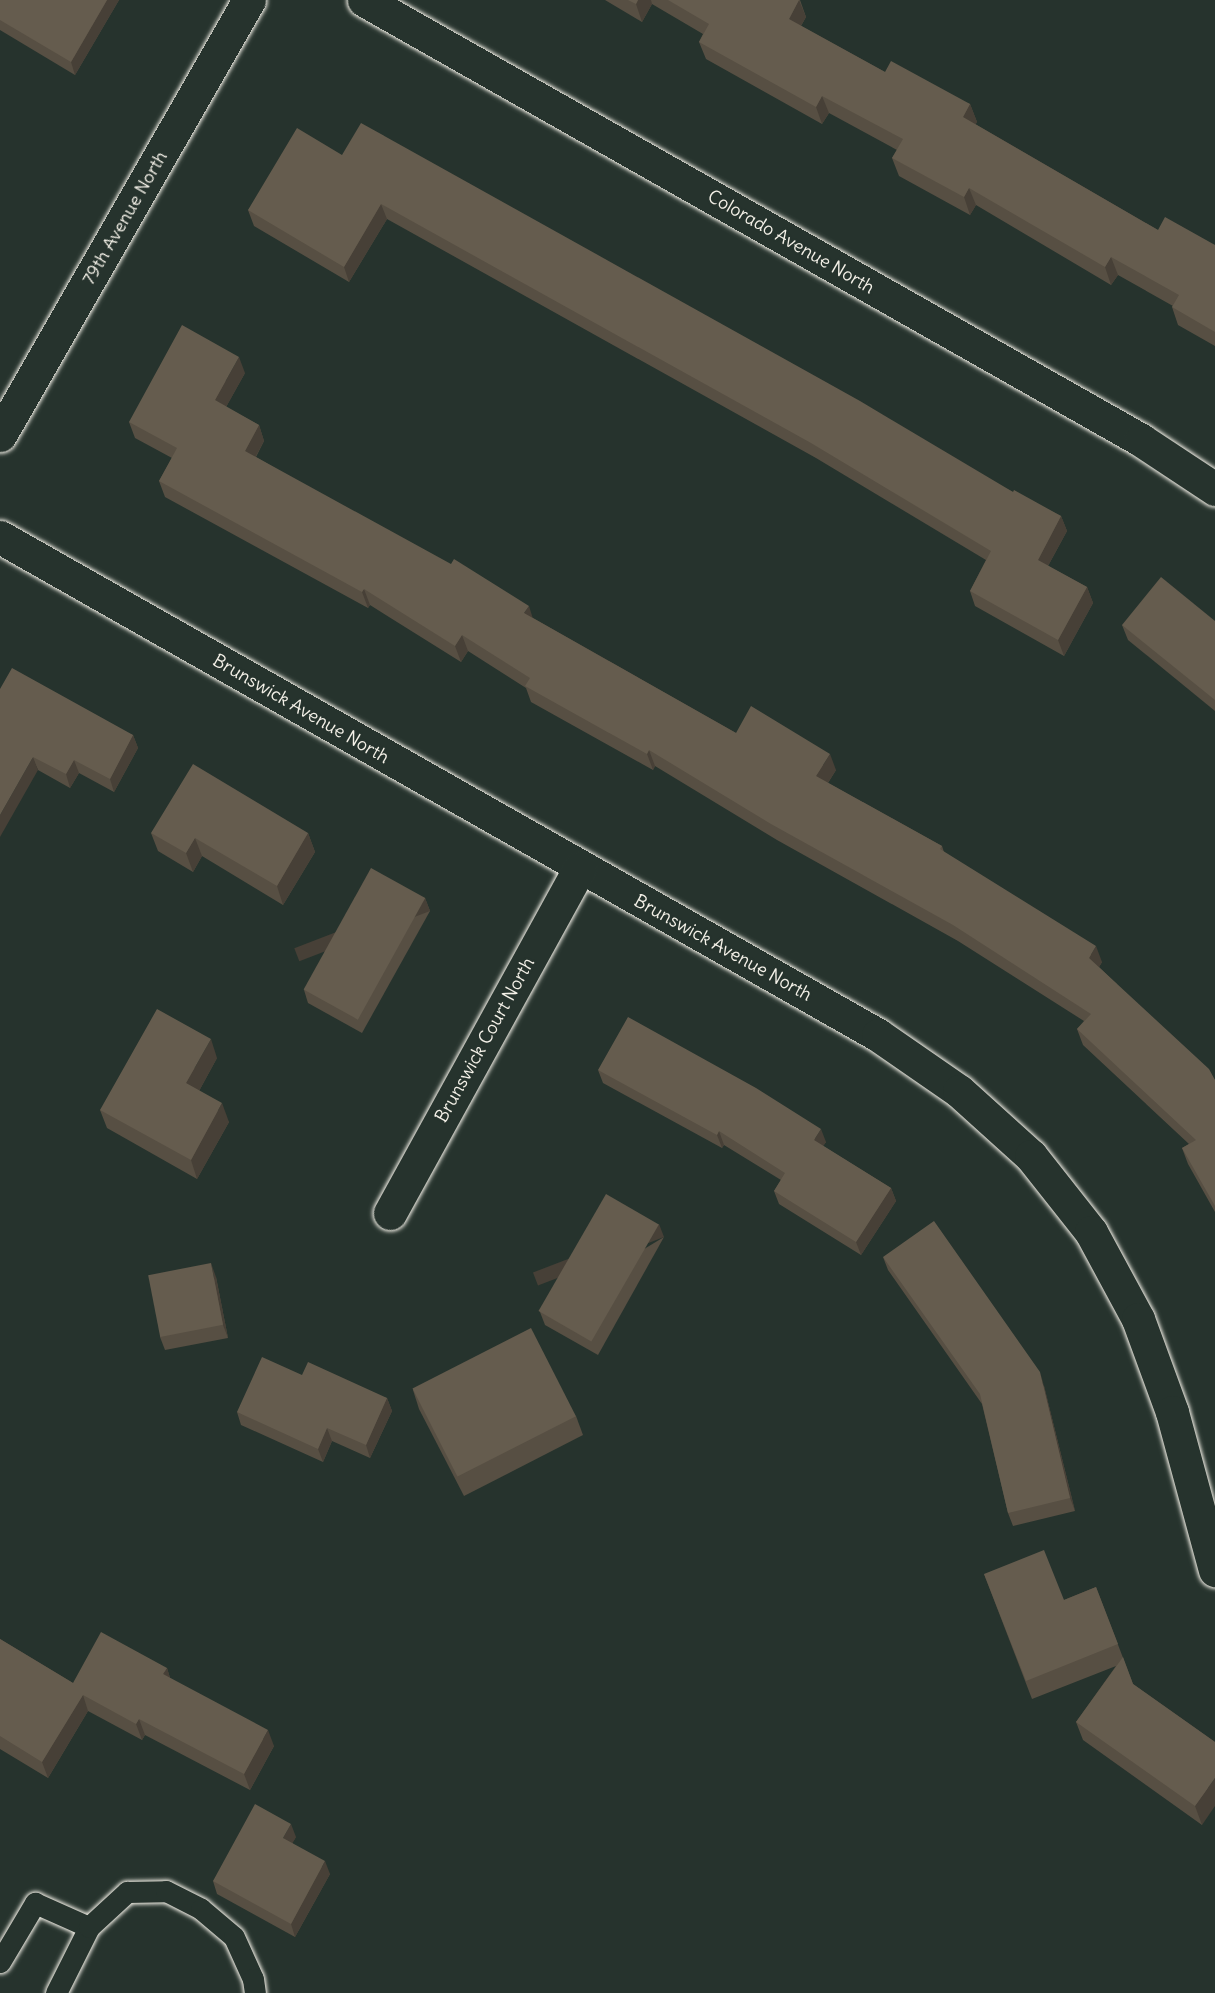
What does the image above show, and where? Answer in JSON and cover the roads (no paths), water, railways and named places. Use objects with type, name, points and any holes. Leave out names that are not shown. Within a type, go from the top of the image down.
[{"type":"street","name":"79th Avenue North","points":[[0,435],[249,0]]},
{"type":"street","name":"Colorado Avenue North","points":[[364,0],[1141,440],[1215,489]]},
{"type":"street","name":"Brunswick Avenue North","points":[[0,537],[878,1035],[959,1091],[1031,1156],[1091,1232],[1138,1319],[1172,1412],[1215,1570]]},
{"type":"street","name":"Brunswick Court North","points":[[390,1213],[580,868]]},
{"type":"lane","points":[[56,1993],[90,1927],[127,1892],[166,1891],[201,1909],[234,1937],[253,1979],[255,1993]]},
{"type":"lane","points":[[0,1962],[35,1903],[90,1927]]}]
